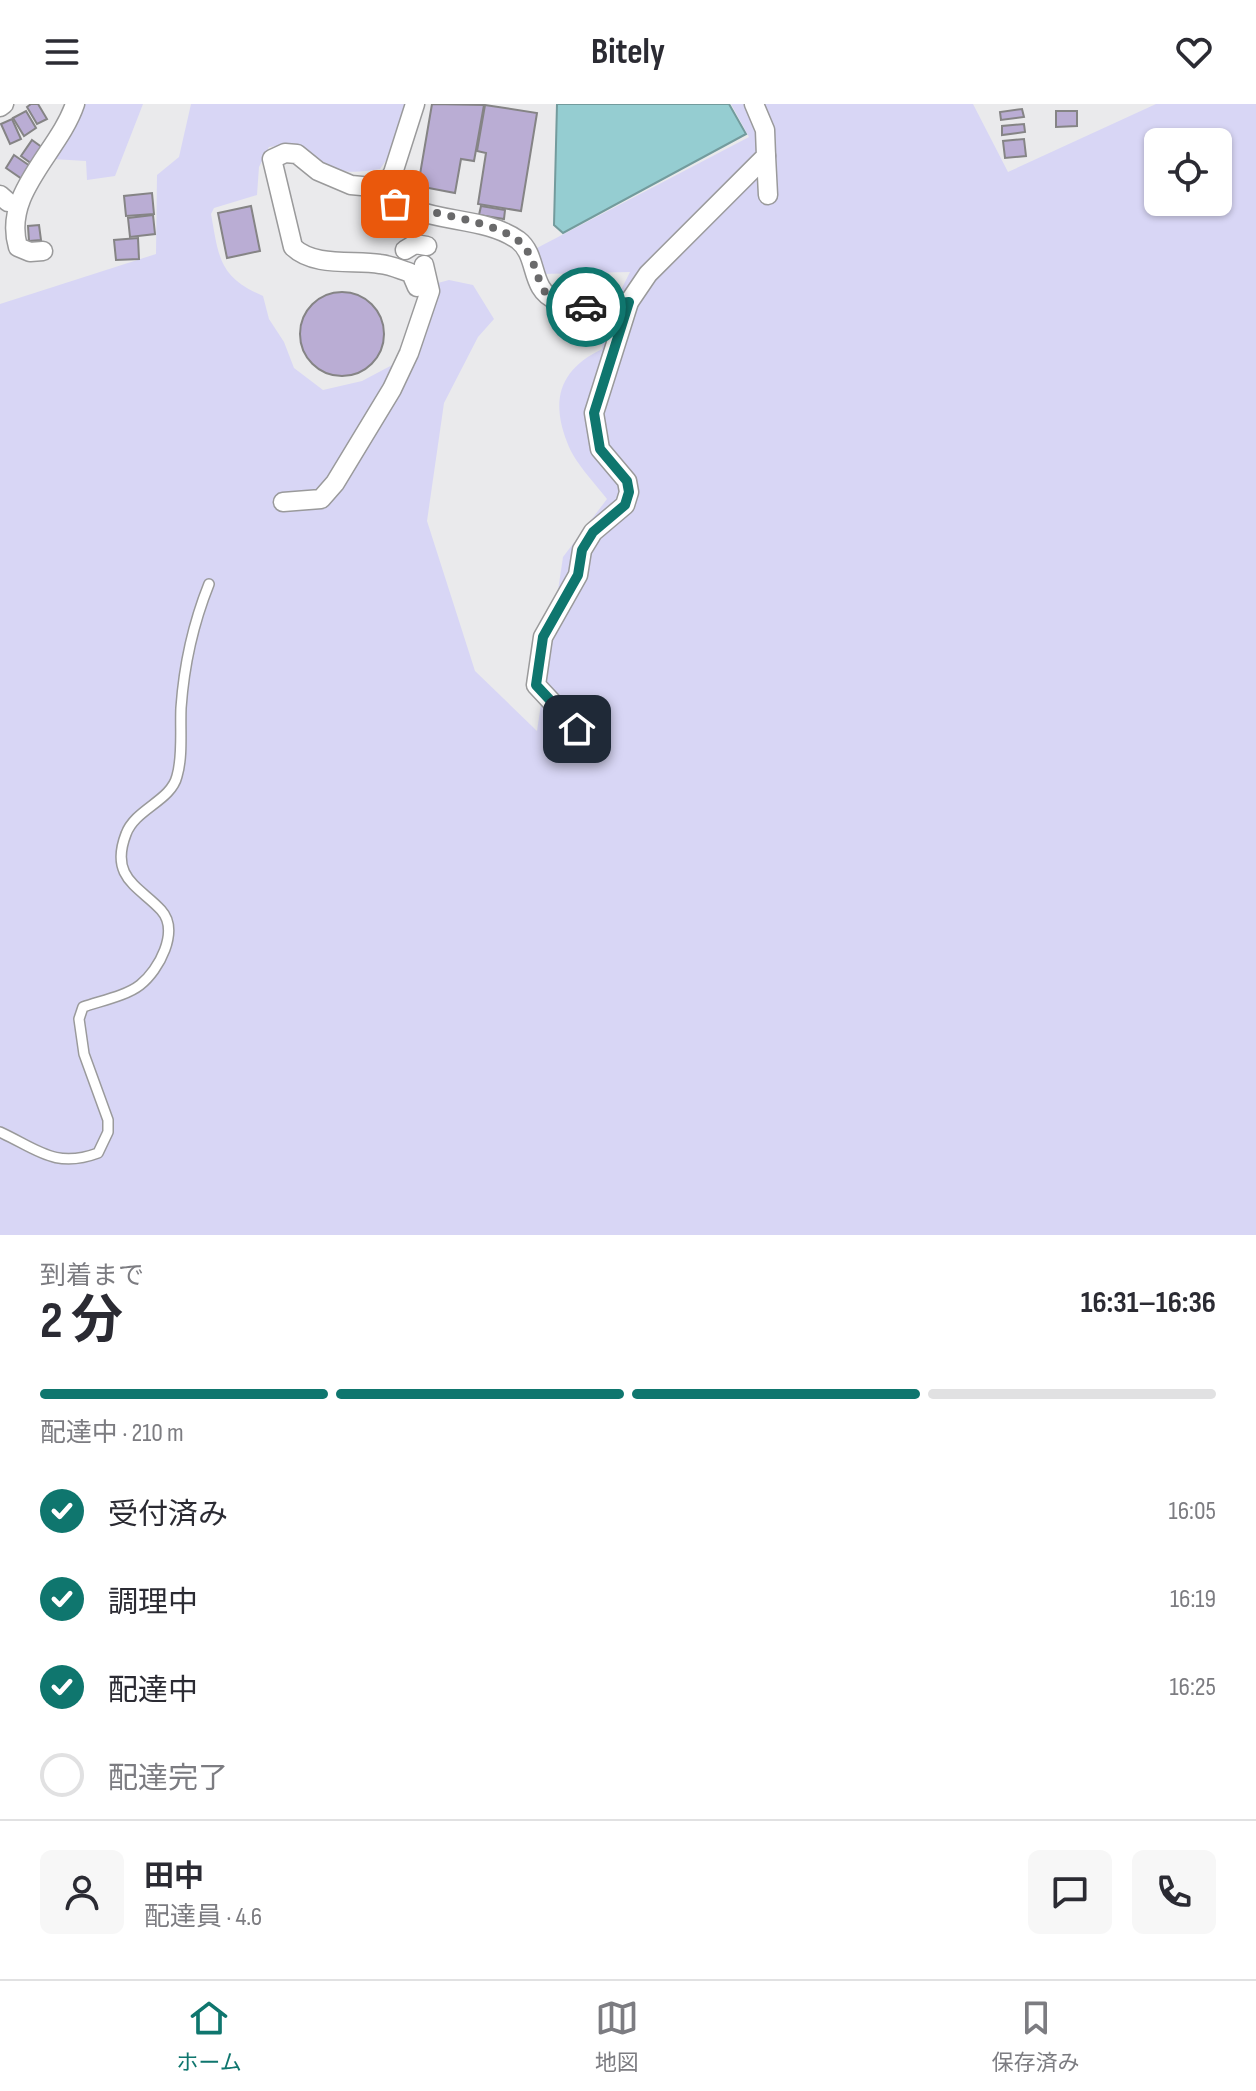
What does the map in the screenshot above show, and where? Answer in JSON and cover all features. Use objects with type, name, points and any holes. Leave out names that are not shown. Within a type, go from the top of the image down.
[{"type":"street","points":[[43,251],[30,252],[18,247],[13,231],[18,208],[27,185],[67,126],[75,104]]},
{"type":"street","points":[[383,188],[393,173],[415,104]]},
{"type":"street","points":[[754,104],[765,130],[768,195]]},
{"type":"street","points":[[383,188],[351,185],[318,171],[297,154],[285,153],[272,159],[283,219],[293,247],[302,256],[383,264],[411,273],[417,287]]},
{"type":"street","points":[[595,717],[577,729],[536,685],[543,637],[578,575],[582,550],[593,532],[625,505],[629,492],[627,481],[600,449],[594,413],[629,302],[648,274],[766,156]]},
{"type":"street","points":[[383,188],[393,212],[497,230],[520,241],[531,256],[538,285],[551,298],[577,307],[629,302]]},
{"type":"street","points":[[283,502],[321,499],[335,483],[392,389],[409,353],[430,291],[425,255],[415,244],[405,250]]},
{"type":"lane","points":[[0,1132],[55,1160],[80,1159],[98,1153],[108,1132],[108,1120],[84,1054],[79,1019],[83,1007],[140,985],[168,945],[168,925],[161,911],[129,883],[123,859],[126,835],[139,814],[158,802],[177,777],[183,686],[194,623],[209,584]]},
{"type":"shaded area","points":[[84,104],[143,104],[115,176],[87,180],[86,161],[52,159]]},
{"type":"shaded area","points":[[191,104],[410,104],[392,152],[380,169],[351,172],[332,167],[293,144],[269,147],[259,167],[257,195],[214,208],[211,214],[216,243],[229,273],[248,289],[263,296],[269,319],[284,342],[294,368],[323,390],[362,381],[396,363],[427,286],[449,280],[473,285],[494,319],[478,337],[444,403],[427,521],[475,671],[537,731],[563,557],[607,499],[570,449],[562,426],[560,399],[568,376],[588,357],[602,349],[606,320],[630,272],[542,274],[537,248],[749,137],[731,104],[973,104],[1008,172],[1156,104],[1256,104],[1256,1235],[0,1235],[0,304],[156,254],[157,175],[179,157]]},
{"type":"shaded area","points":[[557,104],[729,104],[746,134],[563,233],[554,225]]},
{"type":"building","points":[[38,104],[47,119],[37,124],[27,107]]},
{"type":"building","points":[[432,104],[484,105],[474,161],[461,159],[455,193],[418,186]]},
{"type":"building","points":[[485,105],[537,113],[521,211],[478,204],[486,153],[477,151]]},
{"type":"building","points":[[1022,109],[1024,117],[1001,120],[1000,112]]},
{"type":"building","points":[[26,111],[36,128],[24,136],[13,118]]},
{"type":"building","points":[[1056,111],[1077,111],[1077,126],[1056,127]]},
{"type":"building","points":[[12,119],[21,139],[10,144],[1,124]]},
{"type":"building","points":[[1024,124],[1025,132],[1002,135],[1002,126]]},
{"type":"building","points":[[1024,139],[1026,156],[1005,158],[1003,141]]},
{"type":"building","points":[[32,140],[43,148],[32,164],[21,156]]},
{"type":"building","points":[[14,155],[30,166],[22,179],[6,168]]},
{"type":"building","points":[[152,193],[154,214],[126,216],[124,196]]},
{"type":"building","points":[[251,206],[260,251],[227,258],[218,213]]},
{"type":"building","points":[[481,206],[505,210],[504,219],[479,215]]},
{"type":"building","points":[[153,215],[155,234],[130,237],[128,218]]},
{"type":"building","points":[[39,225],[41,240],[29,241],[28,226]]},
{"type":"building","points":[[138,238],[139,259],[116,260],[114,240]]},
{"type":"building","points":[[342,292],[365,299],[377,311],[384,334],[377,357],[365,369],[342,376],[319,369],[307,357],[300,334],[307,311],[319,299]]},
{"type":"way so far","points":[[395,204],[497,230],[520,241],[531,256],[538,285],[551,298],[586,307]]},
{"type":"route","points":[[577,729],[536,685],[539,652],[547,627],[578,575],[582,550],[593,532],[625,505],[629,492],[627,481],[600,449],[594,413],[629,302],[586,307]]}]
